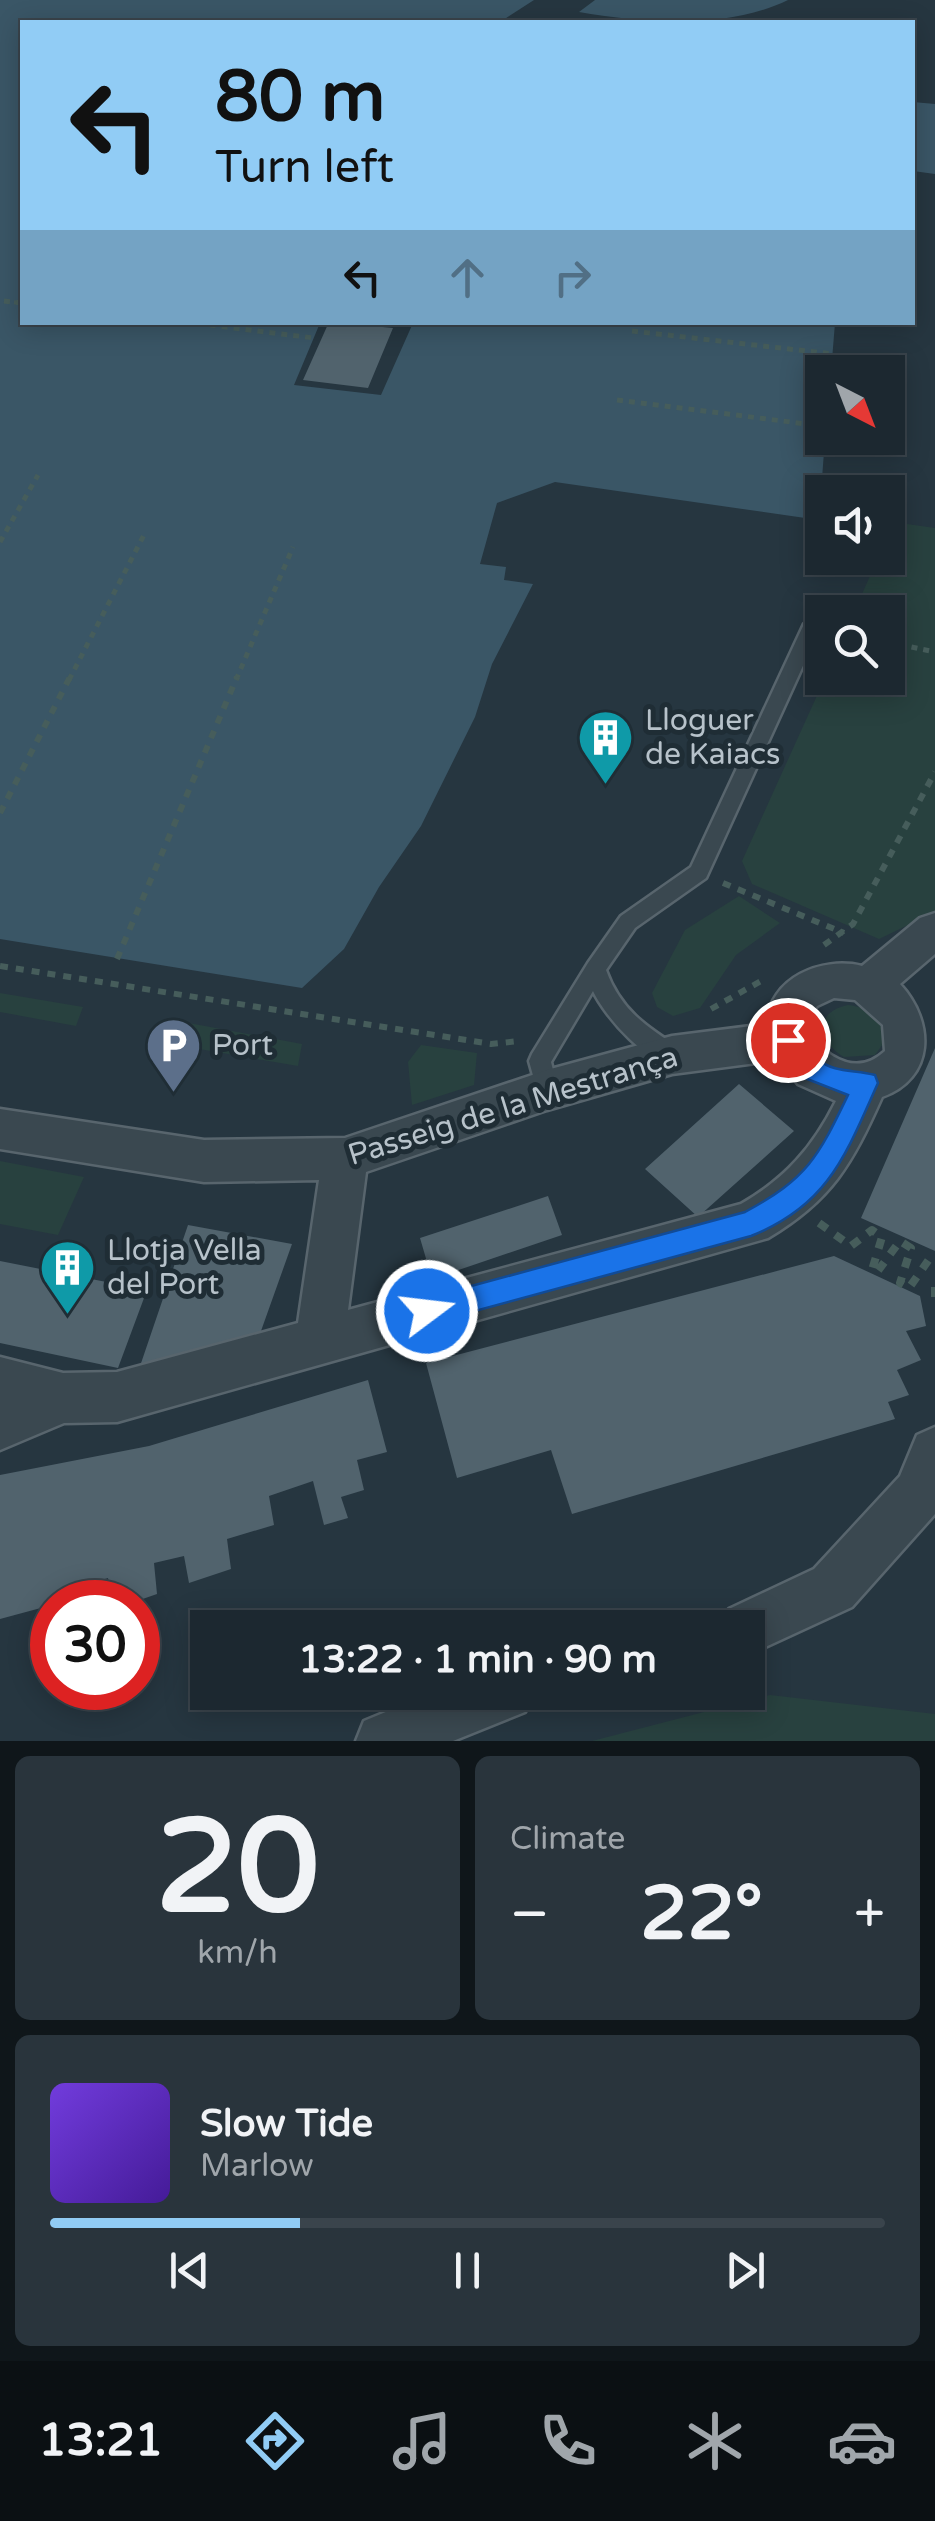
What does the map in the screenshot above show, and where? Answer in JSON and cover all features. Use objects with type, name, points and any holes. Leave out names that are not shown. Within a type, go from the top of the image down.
[{"type":"street","points":[[883,997],[935,930]]},
{"type":"street","points":[[883,997],[935,946]]},
{"type":"street","points":[[830,980],[883,997],[909,1040],[906,1056],[897,1069],[866,1083],[837,1081],[811,1069],[788,1040],[790,1008],[799,994],[830,980]]},
{"type":"street","name":"Passeig de la Mestrança","points":[[0,1129],[204,1161],[345,1159],[547,1090],[654,1043],[788,1040]]},
{"type":"street","points":[[0,1382],[62,1398],[117,1397],[751,1224],[790,1202],[829,1163],[866,1083]]},
{"type":"street","points":[[320,1340],[345,1159]]},
{"type":"street","points":[[0,1425],[62,1398]]},
{"type":"street","points":[[765,1620],[833,1588],[918,1494],[935,1453]]},
{"type":"street","points":[[384,1741],[461,1710]]},
{"type":"lane","points":[[547,1090],[540,1061],[595,969],[628,922],[699,872],[805,641]]},
{"type":"lane","points":[[595,969],[603,996],[616,1018],[654,1043]]},
{"type":"path","points":[[4,301],[20,303]]},
{"type":"path","points":[[210,325],[314,338]]},
{"type":"path","points":[[632,331],[833,354]]},
{"type":"path","points":[[617,400],[805,424]]},
{"type":"path","points":[[0,542],[38,474]]},
{"type":"path","points":[[0,813],[146,531]]},
{"type":"path","points":[[118,959],[293,548]]},
{"type":"path","points":[[905,646],[935,652]]},
{"type":"path","points":[[811,952],[844,933],[935,772]]},
{"type":"path","points":[[753,895],[844,933]]},
{"type":"path","points":[[0,966],[490,1044],[553,1038]]},
{"type":"path","points":[[654,1043],[778,971]]},
{"type":"path","points":[[852,1246],[872,1230],[882,1238],[872,1270],[877,1272],[900,1241],[911,1248],[900,1283],[910,1288],[930,1258],[935,1260]]},
{"type":"path","points":[[935,1288],[935,1300]]},
{"type":"green space","points":[[905,524],[935,528],[935,912],[879,939],[752,884],[742,861],[817,695],[905,695],[905,595],[862,595],[870,575],[905,575]]},
{"type":"green space","points":[[739,896],[780,923],[736,955],[700,1008],[673,1016],[657,1007],[652,993],[685,930]]},
{"type":"green space","points":[[0,993],[83,1007],[76,1026],[0,1012]]},
{"type":"green space","points":[[848,1005],[862,1008],[879,1020],[885,1041],[875,1055],[844,1057],[829,1044],[824,1021],[829,1014]]},
{"type":"green space","points":[[178,1021],[302,1044],[298,1066],[170,1044]]},
{"type":"green space","points":[[421,1045],[477,1053],[474,1085],[412,1105],[408,1062]]},
{"type":"green space","points":[[0,1161],[84,1177],[58,1235],[0,1224]]},
{"type":"green space","points":[[765,1696],[935,1714],[935,1741],[592,1741],[712,1710],[765,1710]]},
{"type":"water","points":[[0,0],[534,0],[503,20],[20,20],[20,325],[319,325],[294,385],[381,395],[412,325],[835,325],[832,355],[805,355],[805,455],[824,455],[822,475],[805,475],[805,518],[555,482],[497,503],[480,564],[506,567],[504,580],[533,584],[492,664],[475,717],[421,826],[379,887],[344,949],[302,988],[0,939]]},
{"type":"water","points":[[595,0],[788,0],[764,10],[712,20],[644,20],[579,12]]},
{"type":"water","points":[[915,102],[935,104],[935,174],[915,171]]},
{"type":"building","points":[[328,325],[393,328],[368,388],[303,380]]},
{"type":"building","points":[[935,1048],[935,1251],[861,1218]]},
{"type":"building","points":[[739,1084],[794,1131],[698,1217],[645,1169]]},
{"type":"building","points":[[548,1196],[562,1235],[432,1279],[420,1238]]},
{"type":"building","points":[[188,1225],[292,1244],[256,1345],[137,1375]]},
{"type":"building","points":[[834,1256],[920,1296],[926,1326],[906,1331],[921,1360],[897,1370],[909,1395],[888,1402],[895,1419],[572,1514],[551,1450],[457,1478],[426,1363]]},
{"type":"building","name":"Llotja Vella del Port","points":[[0,1261],[147,1290],[118,1368],[0,1343]]},
{"type":"building","points":[[368,1380],[387,1452],[357,1460],[364,1490],[341,1497],[348,1518],[324,1525],[313,1481],[269,1496],[274,1525],[227,1539],[231,1569],[189,1583],[184,1556],[154,1563],[156,1580],[30,1580],[30,1611],[0,1619],[0,1475],[149,1446]]},
{"type":"place","name":"Lloguer de Kaiacs","points":[[606,786]]},
{"type":"place","name":"Port","points":[[173,1094]]},
{"type":"place","name":"Llotja Vella del Port","points":[[68,1316]]},
{"type":"route","points":[[427,1311],[751,1224],[790,1202],[829,1163],[866,1083],[847,1084],[811,1069],[788,1040]]}]
